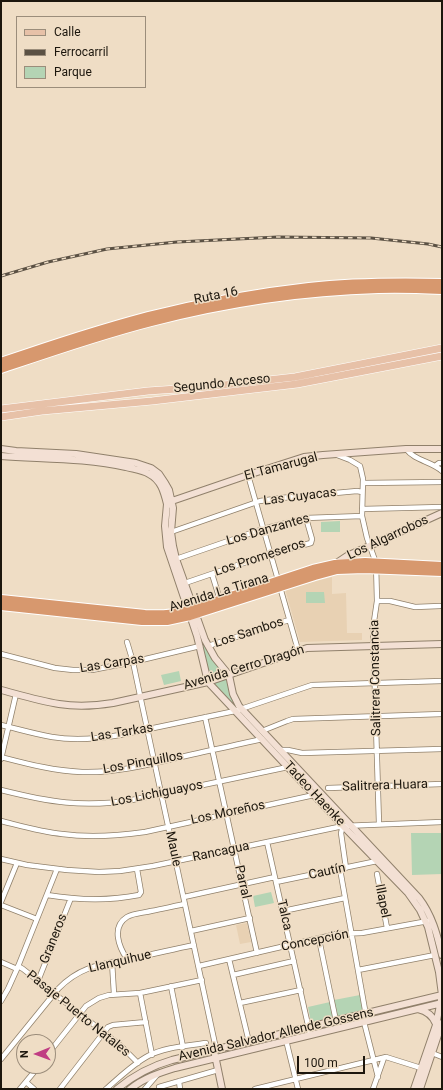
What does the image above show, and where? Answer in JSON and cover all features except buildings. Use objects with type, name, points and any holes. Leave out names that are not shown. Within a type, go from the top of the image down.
[{"type":"highway","name":"Ruta 16","points":[[1,362],[78,336],[127,322],[182,308],[250,295],[310,287],[379,282],[442,283]]},
{"type":"highway","name":"Ruta 16","points":[[1,369],[121,330],[213,308],[327,292],[379,289],[442,290]]},
{"type":"highway","name":"Avenida La Tirana","points":[[1,599],[153,615],[192,612],[279,584],[313,569],[334,564],[355,562],[376,566],[442,572]]},
{"type":"highway","name":"Avenida La Tirana","points":[[1,606],[150,622],[175,620],[220,600],[330,572],[376,566],[442,566]]},
{"type":"main road","name":"Segundo Acceso","points":[[1,409],[148,391],[214,386],[295,377],[442,348]]},
{"type":"main road","name":"Segundo Acceso","points":[[3,417],[42,411],[152,401],[297,384],[442,356]]},
{"type":"main road","points":[[1,449],[76,454],[141,464],[151,468],[159,474],[167,487],[170,505]]},
{"type":"main road","name":"El Tamarugal","points":[[170,505],[248,475],[304,457],[406,449],[442,449]]},
{"type":"main road","points":[[1,456],[47,458],[108,464],[149,473],[159,482],[170,505]]},
{"type":"main road","name":"Tadeo Haenke","points":[[170,505],[173,546],[185,583],[208,682],[413,899],[429,920]]},
{"type":"main road","name":"Tadeo Haenke","points":[[170,505],[165,526],[167,547],[202,634],[215,658],[229,675],[235,698],[242,709],[262,731],[415,893],[426,908],[430,934],[439,955],[442,995],[440,1025],[421,1068],[414,1089]]},
{"type":"main road","name":"Los Algarrobos","points":[[334,564],[347,556],[442,513]]},
{"type":"main road","name":"Avenida Cerro Dragón","points":[[1,690],[53,703],[74,706],[105,704],[208,682],[298,650],[312,647],[442,644]]},
{"type":"main road","name":"Avenida Salvador Allende Gossens","points":[[117,1089],[138,1074],[154,1066],[172,1060],[442,995]]},
{"type":"main road","name":"Avenida Salvador Allende Gossens","points":[[130,1089],[147,1078],[161,1072],[310,1034],[441,1003]]},
{"type":"main road","points":[[417,1009],[423,1010],[429,1014],[440,1025],[439,1034],[420,1089]]},
{"type":"main road","name":"Maule","points":[[215,1058],[216,1049]]},
{"type":"main road","points":[[215,1058],[222,1089]]},
{"type":"street","points":[[406,449],[414,456],[436,466],[442,471]]},
{"type":"street","name":"Salitrera Constancia","points":[[336,454],[360,466],[363,483],[362,516],[376,566],[377,601],[373,623],[379,824]]},
{"type":"street","points":[[436,466],[439,463],[442,463]]},
{"type":"street","points":[[248,475],[298,650]]},
{"type":"street","points":[[363,483],[442,482]]},
{"type":"street","name":"Las Cuyacas","points":[[171,532],[256,502],[281,498],[357,491],[362,492]]},
{"type":"street","points":[[362,509],[442,507]]},
{"type":"street","name":"Los Danzantes","points":[[176,559],[264,529],[306,518],[362,516]]},
{"type":"street","name":"Los Promeseros","points":[[185,583],[270,554],[311,543],[312,539],[306,518]]},
{"type":"street","points":[[212,574],[220,600]]},
{"type":"street","points":[[377,601],[415,607],[440,606]]},
{"type":"street","name":"Los Sambos","points":[[208,646],[289,620]]},
{"type":"street","name":"Maule","points":[[127,642],[148,729],[216,1049]]},
{"type":"street","name":"Las Carpas","points":[[1,654],[46,666],[73,670],[92,670],[200,646]]},
{"type":"street","name":"Las Tarkas","points":[[1,725],[51,737],[76,739],[110,737],[235,711],[312,685],[442,680]]},
{"type":"street","points":[[1,758],[16,694]]},
{"type":"street","points":[[262,731],[292,719],[442,714]]},
{"type":"street","name":"Parral","points":[[205,717],[257,952]]},
{"type":"street","name":"Los Pinquillos","points":[[1,758],[48,768],[84,772],[121,770],[262,739]]},
{"type":"street","points":[[280,750],[300,753],[442,749]]},
{"type":"street","name":"Los Lichiguayos","points":[[1,790],[43,800],[79,804],[120,802],[288,767]]},
{"type":"street","name":"Salitrera Huara","points":[[328,788],[442,784]]},
{"type":"street","name":"Los Moreños","points":[[1,821],[49,832],[87,836],[123,835],[145,832],[314,795]]},
{"type":"street","name":"Rancagua","points":[[1,859],[17,863],[78,871],[99,872],[137,869],[343,826],[442,822]]},
{"type":"street","points":[[343,826],[341,833],[346,868]]},
{"type":"street","name":"Talca","points":[[267,842],[310,1034]]},
{"type":"street","name":"Cautín","points":[[184,897],[242,884],[276,880],[377,861]]},
{"type":"street","points":[[17,863],[1,904],[37,919]]},
{"type":"street","points":[[1,1001],[8,989],[57,869]]},
{"type":"street","points":[[47,895],[71,898],[105,898],[139,895],[141,892],[137,869]]},
{"type":"street","points":[[340,869],[366,1021],[378,1076]]},
{"type":"street","name":"Illapel","points":[[377,874],[387,928]]},
{"type":"street","name":"Graneros","points":[[38,981],[71,898]]},
{"type":"street","points":[[283,911],[345,898]]},
{"type":"street","points":[[127,959],[121,948],[118,934],[120,925],[124,920],[132,915],[185,904]]},
{"type":"street","points":[[191,931],[250,918]]},
{"type":"street","name":"Concepción","points":[[199,966],[337,934],[362,933],[429,920]]},
{"type":"street","points":[[319,939],[336,1021]]},
{"type":"street","name":"Llanquihue","points":[[1,1059],[54,994],[63,984],[79,972],[112,962],[194,945]]},
{"type":"street","points":[[358,970],[439,955]]},
{"type":"street","points":[[229,959],[248,1042]]},
{"type":"street","name":"Concepción","points":[[233,975],[294,961]]},
{"type":"street","name":"Pasaje Puerto Natales","points":[[1,962],[23,969],[125,1049],[138,1063]]},
{"type":"street","points":[[112,962],[114,994]]},
{"type":"street","points":[[56,1044],[86,1006],[94,1000],[114,994],[140,993],[202,980]]},
{"type":"street","points":[[171,986],[183,1047]]},
{"type":"street","points":[[240,1003],[301,990]]},
{"type":"street","points":[[140,993],[152,1054]]},
{"type":"street","points":[[60,1089],[108,1027],[113,1025],[146,1022]]},
{"type":"street","points":[[286,1040],[298,1089]]},
{"type":"street","name":"Avenida Salvador Allende Gossens","points":[[106,1089],[138,1063],[152,1054],[206,1043]]},
{"type":"street","points":[[432,1053],[442,1056]]},
{"type":"street","points":[[255,1089],[388,1057],[421,1068]]},
{"type":"street","points":[[374,1089],[384,1058]]},
{"type":"street","name":"Avenida Salvador Allende Gossens","points":[[159,1087],[218,1070]]},
{"type":"street","points":[[145,1089],[161,1072]]},
{"type":"street","points":[[20,1089],[32,1074]]},
{"type":"street","points":[[26,1082],[34,1089]]},
{"type":"street","points":[[179,1082],[180,1089]]},
{"type":"shaded area","points":[[332,577],[332,594],[346,593],[347,633],[362,633],[362,640],[300,642],[285,589]]},
{"type":"shaded area","points":[[247,923],[251,942],[240,944],[236,925]]},
{"type":"green space","points":[[340,521],[340,532],[321,532],[321,522]]},
{"type":"green space","points":[[306,592],[324,592],[325,603],[306,603]]},
{"type":"green space","points":[[195,619],[205,646],[224,674],[210,679],[207,664],[193,620]]},
{"type":"green space","points":[[179,671],[181,681],[164,685],[161,675]]},
{"type":"green space","points":[[227,678],[229,693],[234,703],[233,704],[212,683]]},
{"type":"green space","points":[[411,833],[442,833],[442,874],[412,875]]},
{"type":"green space","points":[[271,892],[274,903],[255,907],[253,896]]},
{"type":"green space","points":[[360,995],[364,1011],[337,1018],[334,1000]]},
{"type":"green space","points":[[330,1002],[334,1019],[313,1024],[311,1022],[308,1007]]},
{"type":"railway","points":[[1,276],[48,262],[107,249],[177,242],[278,237],[371,238],[428,244],[442,247]]}]
